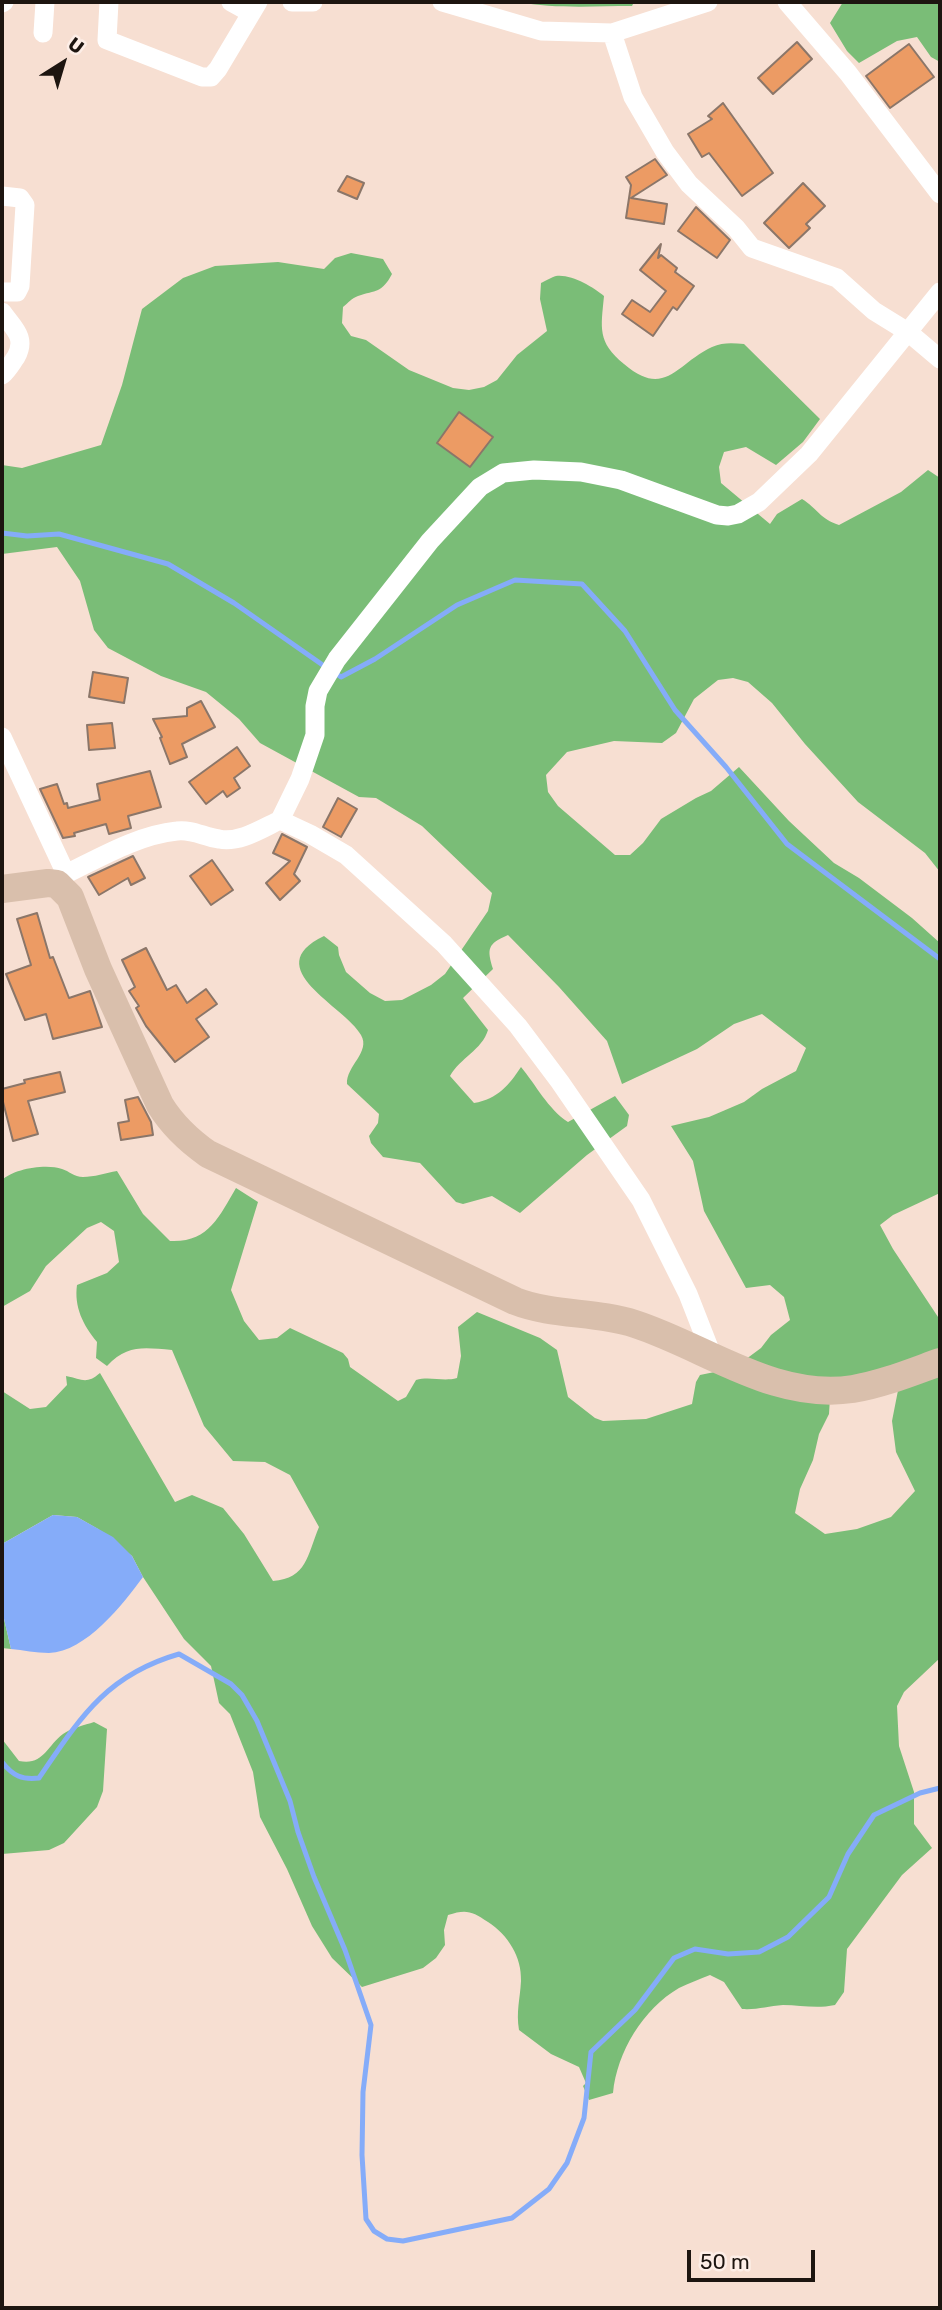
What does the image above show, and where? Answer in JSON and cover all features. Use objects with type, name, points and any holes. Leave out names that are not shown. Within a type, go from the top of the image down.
[{"type":"main road","points":[[2,890],[62,879],[97,969],[160,1105],[187,1140],[208,1154],[515,1301],[531,1307],[626,1321],[774,1381],[826,1390],[851,1389],[873,1385],[940,1362]]},
{"type":"street","points":[[43,33],[45,2]]},
{"type":"street","points":[[110,2],[107,40],[202,77],[211,76],[218,69],[255,8],[231,2]]},
{"type":"street","points":[[292,2],[313,2]]},
{"type":"street","points":[[442,2],[541,31],[612,33],[709,2]]},
{"type":"street","points":[[786,2],[848,73],[940,194]]},
{"type":"street","points":[[612,33],[633,97],[664,152],[689,184],[736,228],[752,248],[837,278],[874,310],[908,332],[940,359]]},
{"type":"street","points":[[2,196],[20,198],[25,205],[20,286],[17,292],[2,292]]},
{"type":"street","points":[[2,737],[62,879],[129,844],[175,831],[194,831],[228,839],[240,838],[280,820],[300,779],[315,735],[318,691],[337,659],[430,541],[480,486],[503,473],[534,470],[581,472],[621,480],[717,515],[738,514],[759,502],[809,454],[940,292]]},
{"type":"street","points":[[2,312],[20,337],[21,348],[9,369],[2,375]]},
{"type":"street","points":[[280,820],[346,855],[444,944],[518,1026],[642,1200],[688,1294],[713,1358]]},
{"type":"green space","points":[[518,2],[634,2],[632,6],[575,7]]},
{"type":"green space","points":[[843,2],[940,2],[940,62],[931,57],[917,37],[897,41],[859,63],[847,51],[830,23]]},
{"type":"green space","points":[[351,253],[383,259],[392,274],[382,288],[356,297],[343,307],[342,323],[351,336],[366,340],[409,370],[453,388],[469,390],[484,387],[497,380],[517,355],[547,331],[540,299],[541,283],[556,276],[575,279],[604,296],[602,326],[605,341],[615,356],[638,374],[660,378],[670,375],[716,345],[744,344],[820,419],[803,442],[776,465],[746,447],[724,452],[719,467],[721,483],[770,524],[777,514],[802,499],[827,520],[839,525],[901,492],[928,470],[940,478],[940,872],[925,853],[858,802],[772,703],[748,682],[733,678],[718,680],[694,699],[676,733],[662,743],[614,741],[567,752],[546,775],[548,792],[558,806],[615,855],[630,855],[661,819],[711,791],[739,767],[789,821],[834,863],[859,878],[912,918],[940,943],[940,1193],[893,1215],[880,1225],[940,1320],[940,1658],[904,1692],[897,1706],[899,1746],[914,1792],[914,1824],[932,1848],[902,1875],[847,1949],[844,1992],[835,2005],[783,2005],[742,2009],[724,1982],[710,1975],[679,1988],[654,2008],[626,2047],[613,2093],[589,2100],[579,2067],[551,2054],[519,2030],[519,1963],[502,1933],[478,1915],[460,1912],[448,1915],[444,1930],[445,1945],[436,1958],[423,1968],[362,1987],[332,1958],[312,1926],[260,1817],[253,1772],[230,1714],[219,1703],[211,1666],[184,1639],[132,1556],[98,1529],[77,1517],[53,1515],[2,1544],[2,1391],[30,1409],[46,1407],[67,1385],[66,1376],[87,1380],[100,1373],[175,1502],[192,1495],[223,1508],[244,1534],[273,1581],[284,1579],[299,1570],[308,1556],[319,1527],[290,1475],[265,1462],[233,1461],[204,1426],[172,1350],[137,1349],[122,1354],[107,1366],[96,1358],[97,1342],[81,1315],[77,1301],[77,1285],[107,1273],[119,1262],[114,1231],[101,1222],[87,1228],[46,1266],[30,1291],[2,1307],[2,1180],[22,1170],[55,1167],[83,1177],[117,1171],[143,1214],[170,1241],[194,1238],[203,1233],[218,1218],[236,1188],[258,1202],[231,1290],[244,1321],[259,1340],[277,1338],[290,1328],[343,1353],[350,1367],[398,1401],[406,1397],[416,1380],[457,1378],[461,1356],[458,1327],[477,1312],[540,1338],[557,1350],[568,1397],[603,1421],[646,1419],[692,1404],[700,1375],[734,1368],[761,1348],[771,1335],[790,1320],[784,1297],[770,1285],[746,1288],[704,1211],[693,1161],[671,1126],[709,1117],[744,1102],[796,1071],[806,1048],[762,1014],[734,1024],[697,1049],[622,1084],[607,1041],[508,935],[492,944],[490,957],[493,969],[463,998],[488,1030],[481,1043],[450,1076],[474,1103],[490,1098],[502,1090],[521,1067],[548,1104],[568,1122],[615,1096],[629,1115],[627,1126],[587,1155],[520,1213],[492,1196],[463,1204],[456,1202],[420,1163],[383,1157],[371,1143],[369,1136],[378,1123],[379,1114],[347,1084],[350,1071],[363,1047],[361,1035],[311,987],[302,974],[299,961],[306,948],[324,936],[338,947],[346,972],[370,993],[385,1001],[402,1000],[431,985],[445,974],[488,911],[492,893],[422,826],[376,798],[359,797],[260,743],[239,719],[206,692],[161,676],[108,648],[94,630],[80,581],[57,547],[2,554],[2,465],[22,468],[101,445],[122,385],[142,309],[183,278],[215,266],[278,262],[324,269],[335,258]],"holes":[[[903,1365],[892,1421],[896,1452],[915,1491],[891,1517],[857,1529],[825,1534],[795,1513],[800,1489],[813,1460],[819,1434],[829,1414],[831,1381]]]},
{"type":"green space","points":[[2,1610],[11,1649],[2,1648]]},
{"type":"green space","points":[[94,1722],[107,1729],[103,1791],[97,1807],[64,1843],[49,1850],[2,1854],[2,1739],[19,1761],[34,1761],[66,1732]]},
{"type":"water","points":[[53,1515],[77,1517],[113,1537],[132,1556],[143,1577],[102,1625],[76,1644],[63,1651],[49,1653],[11,1649],[2,1610],[2,1544]]},
{"type":"building","points":[[797,42],[812,59],[773,94],[758,78]]},
{"type":"building","points":[[909,44],[934,77],[890,108],[866,76]]},
{"type":"building","points":[[723,103],[773,173],[742,196],[709,153],[702,157],[688,134],[712,119],[708,116]]},
{"type":"building","points":[[655,159],[667,175],[631,198],[667,204],[664,224],[626,218],[631,185],[626,177]]},
{"type":"building","points":[[347,176],[364,183],[357,199],[338,191]]},
{"type":"building","points":[[803,183],[825,206],[806,224],[810,228],[789,248],[764,223]]},
{"type":"building","points":[[696,207],[730,240],[717,258],[678,231]]},
{"type":"building","points":[[661,244],[658,258],[661,255],[677,268],[675,272],[694,286],[677,310],[673,307],[653,336],[622,314],[632,300],[650,312],[666,291],[640,270]]},
{"type":"building","points":[[459,412],[493,437],[470,467],[437,443]]},
{"type":"building","points":[[93,672],[128,678],[124,703],[89,697]]},
{"type":"building","points":[[201,701],[215,727],[182,744],[187,757],[170,764],[153,719],[187,716],[187,708]]},
{"type":"building","points":[[112,723],[115,748],[89,750],[87,725]]},
{"type":"building","points":[[237,747],[250,766],[234,778],[240,788],[227,797],[223,791],[206,804],[189,782]]},
{"type":"building","points":[[150,771],[161,807],[128,816],[131,828],[109,834],[106,824],[63,838],[40,789],[57,784],[68,808],[100,800],[97,784]]},
{"type":"building","points":[[338,798],[357,809],[341,837],[323,827]]},
{"type":"building","points":[[282,834],[307,847],[294,874],[300,881],[280,900],[266,883],[290,861],[273,853]]},
{"type":"building","points":[[133,856],[145,878],[131,885],[128,878],[99,895],[88,877]]},
{"type":"building","points":[[212,860],[233,890],[211,905],[190,876]]},
{"type":"building","points":[[37,913],[50,958],[53,957],[69,998],[90,991],[102,1027],[53,1039],[46,1014],[25,1020],[6,974],[31,965],[17,919]]},
{"type":"building","points":[[146,948],[167,990],[176,985],[187,1003],[206,989],[217,1004],[196,1019],[209,1037],[175,1062],[146,1026],[136,1008],[139,1006],[129,991],[135,987],[122,960]]},
{"type":"building","points":[[60,1072],[65,1092],[28,1101],[38,1134],[13,1141],[2,1089],[25,1083],[24,1080]]},
{"type":"building","points":[[138,1097],[151,1122],[153,1135],[121,1140],[118,1123],[129,1121],[125,1100]]},
{"type":"waterway","points":[[2,533],[27,536],[59,534],[168,564],[234,603],[327,668]]},
{"type":"waterway","points":[[335,673],[341,677],[375,659],[457,605],[515,580],[582,584],[625,631],[675,710],[726,767],[787,844],[940,959]]},
{"type":"waterway","points":[[2,1762],[18,1776],[39,1778],[68,1736],[97,1701],[132,1674],[179,1654],[231,1684],[242,1695],[257,1721],[290,1801],[314,1877],[345,1950],[371,2025],[363,2092],[362,2155],[366,2219],[374,2231],[387,2239],[403,2241],[512,2218],[549,2189],[567,2163],[584,2118],[591,2052],[635,2010],[674,1958],[695,1949],[728,1954],[759,1952],[788,1937],[829,1897],[848,1854],[874,1815],[920,1793],[940,1788]]}]
